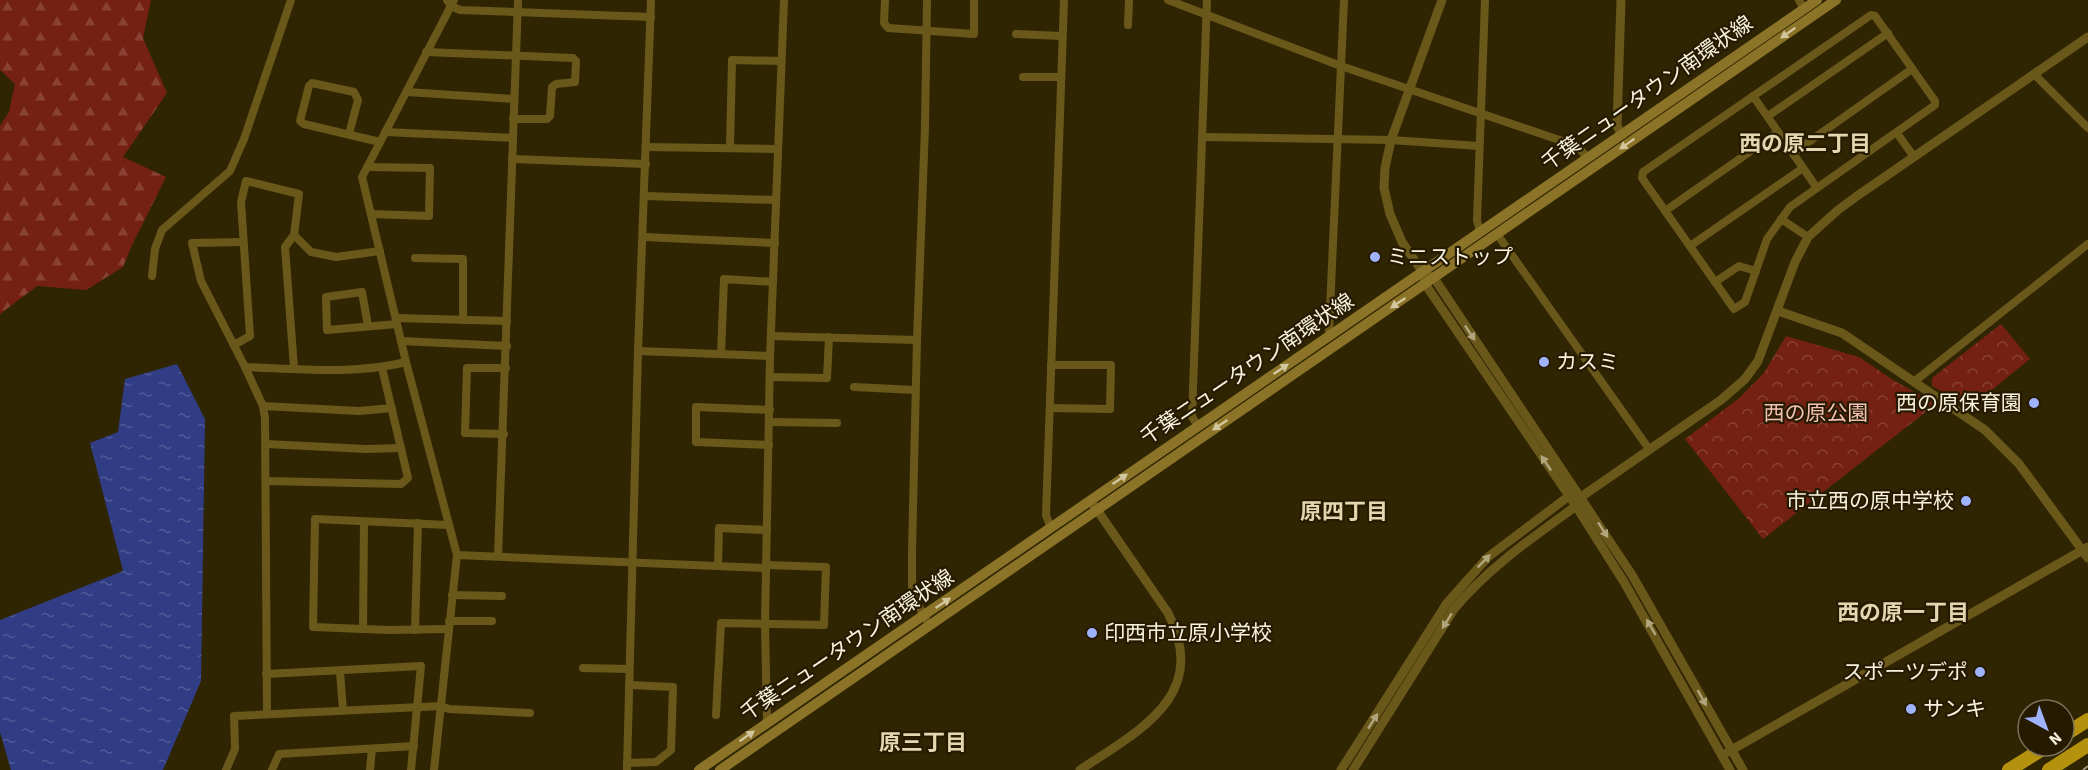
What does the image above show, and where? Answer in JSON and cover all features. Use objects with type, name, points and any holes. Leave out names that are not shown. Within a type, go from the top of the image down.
[{"type":"highway","points":[[2049,770],[2088,745]]},
{"type":"highway","points":[[2009,770],[2028,758]]},
{"type":"main road","name":"千葉ニュータウン南環状線","points":[[720,770],[1090,500],[1622,135],[1801,5],[1817,0]]},
{"type":"main road","name":"千葉ニュータウン南環状線","points":[[699,770],[767,722],[1097,510],[1836,0]]},
{"type":"street","points":[[152,276],[155,249],[162,230],[230,171],[244,139],[291,0]]},
{"type":"street","points":[[498,556],[518,0]]},
{"type":"street","points":[[629,685],[673,687],[671,750],[656,762],[627,766],[629,669],[638,351],[651,0]]},
{"type":"street","points":[[767,722],[765,624],[770,356],[784,0]]},
{"type":"street","points":[[885,0],[884,23],[888,28],[974,33],[974,0]]},
{"type":"street","points":[[926,621],[912,594],[915,390],[925,127],[927,0]]},
{"type":"street","points":[[1051,528],[1047,515],[1064,0]]},
{"type":"street","points":[[1128,25],[1129,0]]},
{"type":"street","points":[[1167,0],[1341,66],[1577,146],[1588,158]]},
{"type":"street","points":[[1198,426],[1192,417],[1207,0]]},
{"type":"street","points":[[1332,334],[1329,331],[1344,0]]},
{"type":"street","points":[[1442,0],[1391,140],[1385,168],[1386,202],[1395,227],[1422,271],[1581,497],[1632,575],[1727,752],[1730,770]]},
{"type":"street","points":[[1480,232],[1477,220],[1485,0]]},
{"type":"street","points":[[1622,0],[1617,126],[1622,135]]},
{"type":"street","points":[[434,770],[457,555],[406,362],[362,177],[451,2],[460,10],[651,16]]},
{"type":"street","points":[[1871,15],[1875,16],[1888,33],[1935,101],[1935,105],[1790,207],[1767,239],[1745,302],[1734,309],[1642,178],[1643,172],[1871,15]]},
{"type":"street","points":[[1768,116],[1888,33]]},
{"type":"street","points":[[1016,34],[1062,36]]},
{"type":"street","points":[[1353,770],[1454,609],[1471,590],[1500,562],[1576,506],[1581,497],[1745,379],[1758,361],[1795,262],[1808,237],[1838,210],[2088,37]]},
{"type":"street","points":[[426,52],[573,58],[576,61],[575,82],[556,84],[552,87],[550,116],[547,120],[513,119]]},
{"type":"street","points":[[730,148],[732,60],[781,61]]},
{"type":"street","points":[[1793,153],[1912,69]]},
{"type":"street","points":[[2034,74],[2088,128]]},
{"type":"street","points":[[1023,76],[1060,77]]},
{"type":"street","points":[[349,134],[358,100],[354,92],[312,83],[309,86],[300,120],[304,124],[380,142]]},
{"type":"street","points":[[406,92],[514,99]]},
{"type":"street","points":[[1753,96],[1817,188]]},
{"type":"street","points":[[385,132],[513,138]]},
{"type":"street","points":[[1665,211],[1778,132]]},
{"type":"street","points":[[1897,133],[1914,157]]},
{"type":"street","points":[[1202,137],[1391,140],[1479,146]]},
{"type":"street","points":[[646,147],[777,149]]},
{"type":"street","points":[[512,159],[646,164]]},
{"type":"street","points":[[367,167],[430,168],[429,216],[371,214]]},
{"type":"street","points":[[1690,246],[1803,168]]},
{"type":"street","points":[[234,345],[250,336],[241,202],[246,181],[299,194],[294,235],[285,247],[294,368]]},
{"type":"street","points":[[645,196],[776,200]]},
{"type":"street","points":[[1781,219],[1808,237]]},
{"type":"street","points":[[1497,234],[1649,449]]},
{"type":"street","points":[[294,235],[311,252],[336,257],[380,251]]},
{"type":"street","points":[[643,237],[774,243]]},
{"type":"street","points":[[243,242],[192,243],[201,281],[245,366],[266,418],[267,713]]},
{"type":"street","points":[[1915,381],[2088,244]]},
{"type":"street","points":[[415,258],[463,259],[463,320]]},
{"type":"street","points":[[1715,282],[1739,266],[1756,271]]},
{"type":"street","points":[[721,354],[724,279],[773,282]]},
{"type":"street","points":[[1429,281],[1576,506],[1727,752],[1743,770]]},
{"type":"street","points":[[368,326],[362,292],[326,297],[327,330],[368,326],[396,321],[507,321]]},
{"type":"street","points":[[1727,752],[2086,552],[2024,471],[1985,430],[1842,333],[1778,311]]},
{"type":"street","points":[[771,336],[917,340]]},
{"type":"street","points":[[770,377],[827,378],[829,337]]},
{"type":"street","points":[[401,341],[507,346]]},
{"type":"street","points":[[638,351],[770,356]]},
{"type":"street","points":[[245,366],[360,371],[406,362]]},
{"type":"street","points":[[1050,408],[1110,409],[1111,365],[1051,365]]},
{"type":"street","points":[[266,482],[401,484],[408,478],[382,368]]},
{"type":"street","points":[[504,434],[465,433],[467,368],[506,368]]},
{"type":"street","points":[[854,387],[915,390]]},
{"type":"street","points":[[263,406],[359,411],[392,408]]},
{"type":"street","points":[[769,445],[696,442],[696,406],[770,410]]},
{"type":"street","points":[[770,422],[837,423]]},
{"type":"street","points":[[266,444],[366,449],[401,448]]},
{"type":"street","points":[[1341,770],[1447,603],[1463,583],[1488,557],[1569,496],[1581,497]]},
{"type":"street","points":[[1080,770],[1145,726],[1164,708],[1176,686],[1181,666],[1176,630],[1168,614],[1090,500]]},
{"type":"street","points":[[448,525],[315,519],[313,627],[415,630],[492,621]]},
{"type":"street","points":[[363,629],[364,522]]},
{"type":"street","points":[[415,630],[418,523]]},
{"type":"street","points":[[718,567],[719,528],[767,530]]},
{"type":"street","points":[[457,555],[718,567],[825,567],[824,625],[722,623],[716,715]]},
{"type":"street","points":[[452,595],[502,596]]},
{"type":"street","points":[[266,674],[340,672],[421,666],[411,770]]},
{"type":"street","points":[[583,668],[629,669]]},
{"type":"street","points":[[340,672],[343,710]]},
{"type":"street","points":[[226,770],[235,749],[234,716],[417,706],[530,713]]},
{"type":"street","points":[[272,770],[279,754],[414,746]]},
{"type":"street","points":[[370,770],[372,749]]},
{"type":"green space","points":[[0,0],[151,0],[143,38],[167,93],[123,157],[166,177],[123,267],[86,290],[37,286],[0,314],[0,126],[9,112],[15,84],[0,70]]},
{"type":"green space","points":[[2001,324],[2030,359],[1970,408],[1932,386],[1932,378]]},
{"type":"green space","name":"西の原公園","points":[[1786,336],[1859,357],[1893,380],[1936,404],[1763,539],[1685,439],[1738,399],[1764,373]]},
{"type":"water","points":[[177,364],[205,419],[201,681],[163,770],[11,770],[0,732],[0,620],[123,571],[90,443],[118,432],[125,379]]},
{"type":"railway","points":[[2083,770],[2088,766]]},
{"type":"place","name":"ミニストップ","points":[[1375,257]]},
{"type":"place","name":"カスミ","points":[[1544,362]]},
{"type":"place","name":"西の原保育園","points":[[2034,403]]},
{"type":"place","name":"市立西の原中学校","points":[[1966,501]]},
{"type":"place","name":"印西市立原小学校","points":[[1092,633]]},
{"type":"place","name":"スポーツデポ","points":[[1980,672]]},
{"type":"place","name":"サンキ","points":[[1911,709]]},
{"type":"district","name":"西の原二丁目","points":[[1805,143]]},
{"type":"district","name":"原四丁目","points":[[1344,511]]},
{"type":"district","name":"西の原一丁目","points":[[1903,612]]},
{"type":"district","name":"原三丁目","points":[[923,742]]}]
